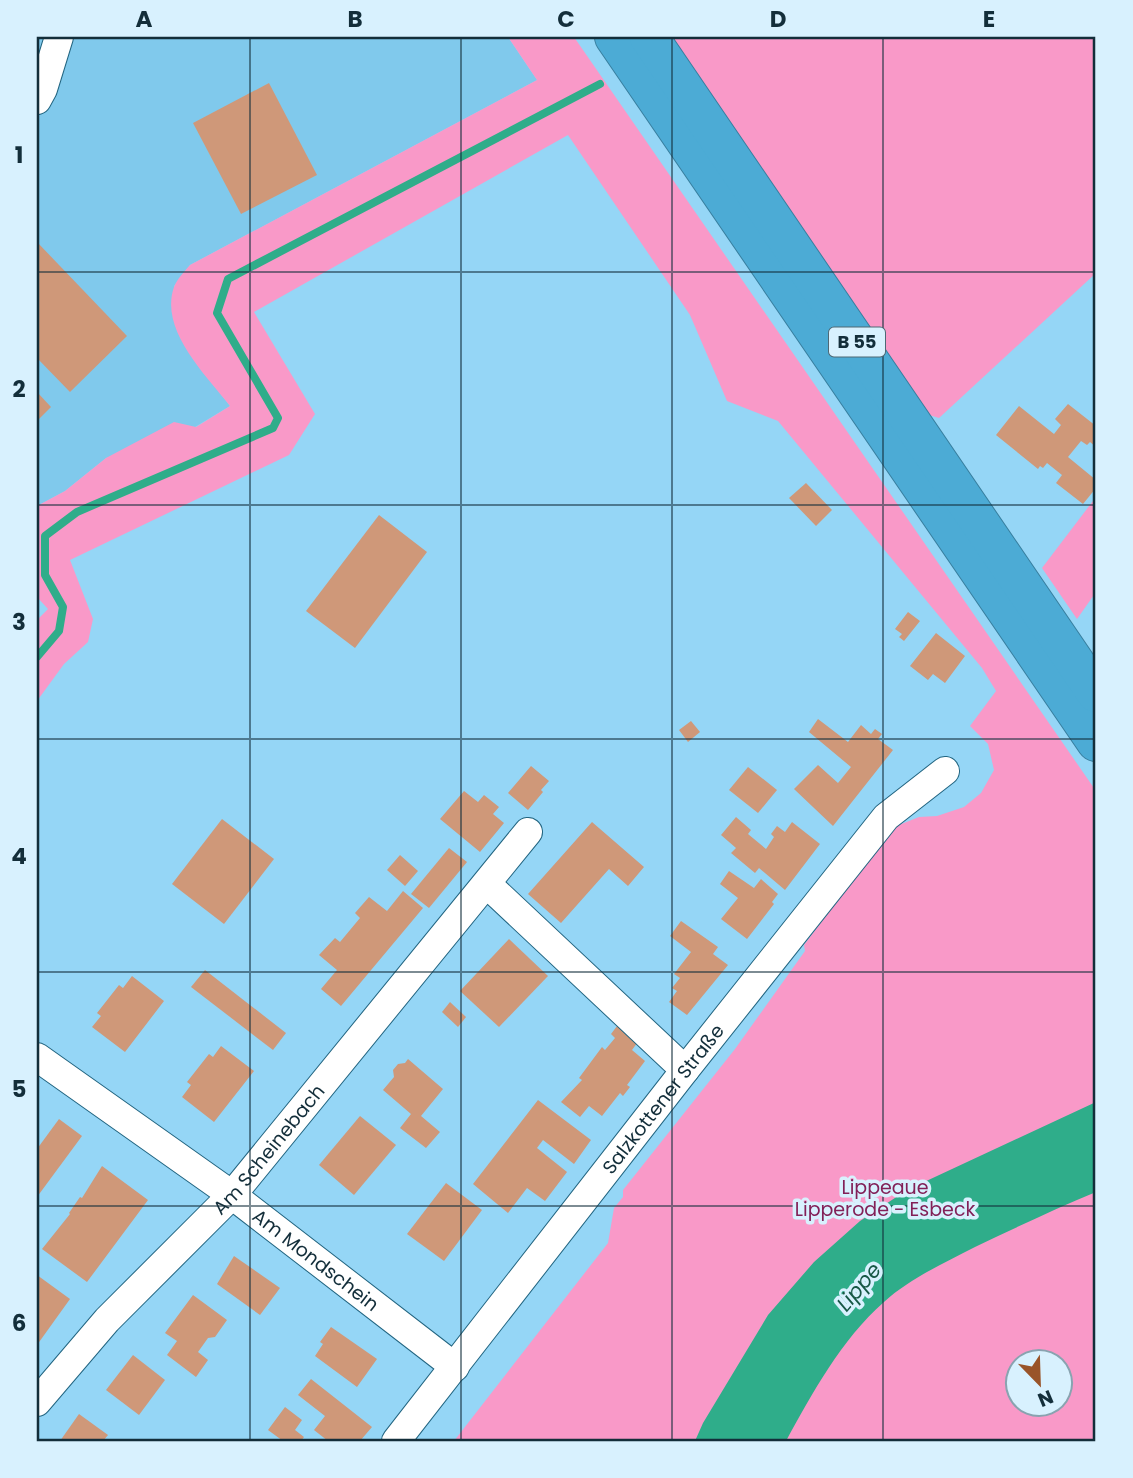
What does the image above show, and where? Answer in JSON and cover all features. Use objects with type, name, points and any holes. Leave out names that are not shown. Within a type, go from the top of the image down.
[{"type":"highway","name":"B 55","points":[[614,37],[1096,741]]},
{"type":"highway","name":"B 55","points":[[649,37],[1096,694]]},
{"type":"street","points":[[37,100],[59,37]]},
{"type":"street","name":"Salzkottener Straße","points":[[396,1441],[886,817],[945,771]]},
{"type":"street","name":"Am Scheinebach","points":[[37,1402],[107,1320],[232,1195],[528,832]]},
{"type":"street","points":[[487,884],[685,1070]]},
{"type":"street","name":"Am Mondschein","points":[[37,1057],[232,1195],[455,1367]]},
{"type":"shaded area","points":[[37,37],[508,37],[537,80],[190,265],[174,286],[201,368],[230,406],[195,427],[106,458],[65,491],[37,506]]},
{"type":"green space","name":"Lippeaue Lipperode - Esbeck","points":[[508,37],[574,37],[1096,791],[1096,1441],[454,1441],[608,1243],[614,1208],[623,1197],[623,1190],[735,1049],[805,951],[804,945],[886,836],[899,825],[919,817],[937,816],[964,807],[981,793],[994,770],[988,744],[970,726],[996,691],[982,668],[778,421],[727,401],[690,315],[568,135],[254,312],[315,414],[289,455],[70,560],[93,619],[88,642],[64,664],[37,701],[37,620],[48,609],[37,597],[37,506],[65,491],[106,458],[174,422],[196,427],[230,406],[187,351],[173,319],[171,303],[174,287],[190,265],[537,80]]},
{"type":"green space","points":[[668,37],[1096,37],[1096,273],[939,418],[926,414]]},
{"type":"green space","points":[[1096,497],[1096,592],[1077,619],[1042,568]]},
{"type":"water","name":"Lippe","points":[[1096,1102],[1096,1192],[975,1247],[927,1272],[894,1294],[869,1317],[841,1350],[786,1441],[695,1441],[703,1423],[768,1315],[814,1262],[860,1221],[907,1190]]},
{"type":"building","points":[[269,83],[317,175],[241,214],[193,123]]},
{"type":"building","points":[[37,242],[127,336],[70,392],[37,358]]},
{"type":"building","points":[[37,392],[51,407],[37,421]]},
{"type":"building","points":[[1068,404],[1096,426],[1096,447],[1090,442],[1087,445],[1081,441],[1068,457],[1096,480],[1096,488],[1083,504],[1056,483],[1062,475],[1047,463],[1038,469],[996,435],[1019,406],[1054,434],[1061,425],[1055,419]]},
{"type":"building","points":[[806,483],[832,510],[816,526],[789,498]]},
{"type":"building","points":[[379,515],[427,552],[355,648],[306,611]]},
{"type":"building","points":[[908,612],[920,621],[904,641],[899,637],[902,634],[895,629]]},
{"type":"building","points":[[936,633],[965,656],[945,683],[933,674],[928,680],[910,666]]},
{"type":"building","points":[[818,719],[848,742],[861,725],[871,734],[875,729],[882,734],[878,739],[893,750],[833,826],[794,789],[818,765],[838,783],[851,767],[809,732]]},
{"type":"building","points":[[691,721],[700,732],[688,742],[679,730]]},
{"type":"building","points":[[531,766],[549,781],[528,810],[508,793]]},
{"type":"building","points":[[748,767],[777,790],[758,813],[729,790]]},
{"type":"building","points":[[464,791],[478,802],[484,795],[499,807],[493,814],[504,823],[480,852],[440,819]]},
{"type":"building","points":[[736,817],[751,830],[748,834],[766,849],[777,826],[785,832],[792,822],[820,844],[785,890],[759,868],[755,873],[731,853],[736,848],[721,835]]},
{"type":"building","points":[[222,819],[274,859],[224,924],[172,884]]},
{"type":"building","points":[[592,822],[644,867],[628,886],[609,869],[561,923],[528,894]]},
{"type":"building","points":[[449,848],[467,862],[429,908],[411,894]]},
{"type":"building","points":[[400,855],[418,871],[405,886],[387,870]]},
{"type":"building","points":[[729,871],[754,888],[761,879],[778,894],[772,902],[774,904],[747,939],[721,919],[738,898],[720,884]]},
{"type":"building","points":[[403,891],[423,908],[341,1006],[321,989],[337,970],[319,955],[335,938],[340,942],[360,918],[355,913],[369,897],[387,911]]},
{"type":"building","points":[[681,921],[718,947],[713,954],[728,965],[687,1015],[669,1002],[677,991],[672,988],[680,978],[674,974],[691,952],[670,936]]},
{"type":"building","points":[[509,939],[548,976],[499,1027],[460,991]]},
{"type":"building","points":[[205,970],[286,1033],[273,1050],[191,987]]},
{"type":"building","points":[[132,976],[164,1001],[125,1052],[92,1027],[101,1016],[97,1013],[119,985],[123,988]]},
{"type":"building","points":[[450,1002],[466,1017],[458,1027],[442,1012]]},
{"type":"building","points":[[620,1022],[640,1039],[632,1050],[645,1061],[627,1085],[630,1087],[623,1096],[620,1093],[602,1116],[589,1106],[580,1117],[561,1102],[582,1080],[579,1078],[602,1047],[605,1050],[615,1038],[611,1034]]},
{"type":"building","points":[[221,1046],[254,1071],[214,1122],[182,1097],[191,1085],[187,1082],[209,1054],[213,1057]]},
{"type":"building","points":[[408,1059],[443,1089],[421,1116],[440,1132],[426,1148],[400,1128],[411,1114],[383,1090],[394,1077],[393,1070]]},
{"type":"building","points":[[538,1100],[591,1140],[574,1164],[543,1140],[537,1148],[567,1172],[545,1201],[527,1188],[508,1213],[473,1184]]},
{"type":"building","points":[[360,1116],[396,1145],[354,1195],[319,1165]]},
{"type":"building","points":[[59,1119],[82,1136],[37,1197],[37,1149]]},
{"type":"building","points":[[102,1166],[148,1200],[87,1282],[42,1249],[80,1197],[82,1198]]},
{"type":"building","points":[[446,1183],[482,1210],[444,1261],[407,1234]]},
{"type":"building","points":[[234,1256],[280,1288],[260,1315],[217,1284]]},
{"type":"building","points":[[37,1275],[70,1299],[37,1345]]},
{"type":"building","points":[[193,1295],[227,1320],[215,1337],[208,1338],[198,1352],[208,1360],[196,1377],[167,1355],[177,1341],[165,1333]]},
{"type":"building","points":[[331,1327],[377,1359],[357,1387],[315,1356],[323,1344],[320,1342]]},
{"type":"building","points":[[133,1355],[165,1380],[139,1415],[106,1390]]},
{"type":"building","points":[[311,1379],[372,1427],[360,1441],[328,1441],[314,1430],[325,1416],[298,1395]]},
{"type":"building","points":[[285,1407],[302,1420],[295,1430],[304,1437],[301,1441],[283,1441],[268,1430]]},
{"type":"building","points":[[79,1414],[108,1435],[103,1441],[60,1441]]},
{"type":"waterway","points":[[37,657],[59,631],[63,607],[45,575],[45,536],[77,512],[273,428],[278,418],[217,313],[228,279],[600,84]]}]
